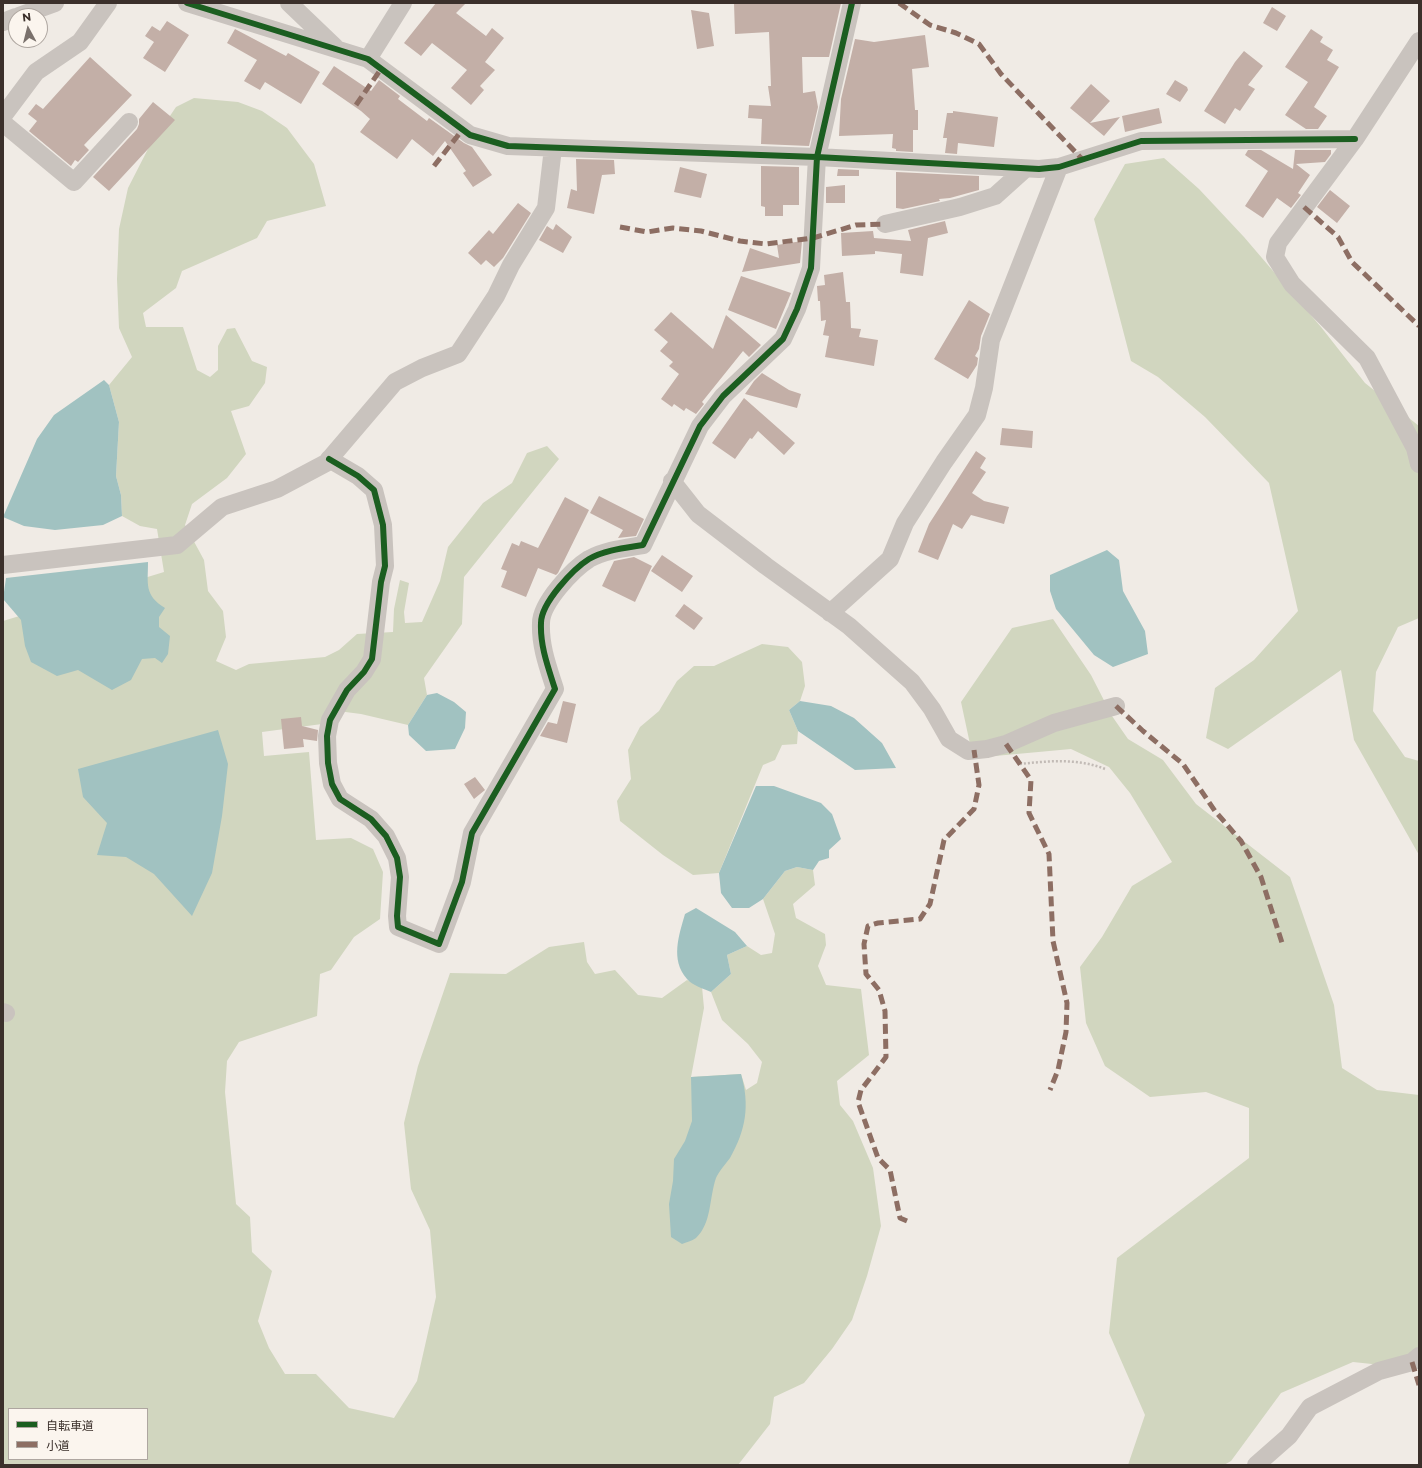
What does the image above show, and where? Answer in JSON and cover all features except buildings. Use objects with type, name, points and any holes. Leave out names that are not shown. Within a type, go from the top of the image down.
[{"type":"street","points":[[41,8],[55,3]]},
{"type":"street","points":[[3,116],[36,72],[80,42],[108,3]]},
{"type":"street","points":[[186,3],[368,59],[470,135],[508,146],[817,157],[1026,169],[1059,167],[1142,141],[1355,139]]},
{"type":"street","points":[[289,3],[336,49]]},
{"type":"street","points":[[368,59],[403,3]]},
{"type":"street","points":[[329,459],[358,476],[374,490],[383,525],[385,566],[381,582],[372,659],[364,672],[347,690],[330,720],[327,736],[328,764],[332,784],[340,799],[371,820],[386,836],[397,858],[400,877],[397,916],[398,927],[439,944],[462,882],[472,833],[555,689],[543,649],[540,622],[548,602],[559,586],[589,559],[609,552],[642,545],[700,426],[723,396],[783,339],[797,309],[811,268],[817,157],[852,3]]},
{"type":"street","points":[[1419,41],[1355,139],[1278,243],[1275,257],[1292,284],[1367,358],[1415,448],[1419,464]]},
{"type":"street","points":[[3,123],[74,182],[129,122]]},
{"type":"street","points":[[3,565],[177,545],[222,507],[277,489],[326,463],[396,382],[422,368],[458,354],[496,296],[511,265],[546,208],[553,148]]},
{"type":"street","points":[[830,613],[890,559],[905,523],[944,462],[977,415],[984,388],[991,340],[1059,167]]},
{"type":"street","points":[[885,224],[960,207],[994,196],[1026,169]]},
{"type":"street","points":[[672,481],[698,514],[766,566],[849,626],[912,682],[932,710],[949,739],[968,751],[987,750],[1006,744],[1054,723],[1116,706]]},
{"type":"street","points":[[1256,1465],[1289,1436],[1310,1407],[1379,1371],[1412,1362],[1419,1356]]},
{"type":"path","points":[[1020,764],[1053,761],[1082,762],[1090,763],[1105,769]]},
{"type":"green space","points":[[194,98],[238,102],[262,111],[287,128],[314,164],[326,206],[267,221],[257,238],[182,271],[176,288],[143,313],[146,327],[183,327],[197,370],[210,377],[218,370],[218,346],[227,329],[235,328],[252,361],[267,367],[265,383],[249,406],[231,411],[246,454],[227,478],[192,504],[185,525],[204,560],[208,591],[223,611],[226,637],[216,661],[236,670],[249,664],[325,657],[339,650],[357,634],[393,632],[394,609],[400,580],[409,583],[404,612],[405,623],[422,622],[440,581],[448,547],[483,503],[512,483],[527,453],[547,446],[559,459],[464,577],[462,624],[424,678],[427,695],[408,725],[361,714],[330,710],[322,724],[262,732],[264,756],[309,752],[316,840],[351,838],[373,849],[383,872],[380,919],[354,937],[331,970],[320,974],[317,1016],[239,1042],[227,1061],[225,1092],[236,1204],[250,1217],[252,1252],[272,1271],[258,1321],[269,1348],[285,1374],[316,1374],[349,1408],[394,1418],[417,1381],[436,1297],[430,1230],[411,1189],[404,1123],[418,1066],[450,973],[506,974],[549,947],[584,942],[587,962],[595,974],[615,970],[638,995],[662,998],[687,980],[702,987],[704,1008],[691,1077],[741,1074],[746,1090],[757,1083],[762,1062],[748,1044],[722,1020],[711,992],[731,974],[727,955],[747,946],[761,955],[772,953],[775,934],[763,899],[785,871],[797,867],[813,870],[815,885],[793,904],[796,918],[825,934],[826,945],[818,966],[826,985],[861,989],[869,1055],[837,1081],[840,1105],[853,1121],[873,1168],[881,1226],[867,1276],[852,1320],[832,1349],[804,1383],[774,1397],[770,1424],[738,1465],[3,1465],[3,621],[164,572],[157,529],[140,526],[122,516],[121,495],[116,476],[119,422],[109,385],[132,357],[119,328],[117,279],[119,229],[128,188],[149,147],[176,107]]},
{"type":"green space","points":[[1164,158],[1199,189],[1244,237],[1321,327],[1365,383],[1419,426],[1419,618],[1398,627],[1376,672],[1373,711],[1405,757],[1419,761],[1419,855],[1354,740],[1341,670],[1228,749],[1206,738],[1215,688],[1254,660],[1298,611],[1269,483],[1205,417],[1158,377],[1131,361],[1094,219],[1125,164]]},
{"type":"green space","points":[[1053,619],[1091,675],[1112,716],[1128,739],[1163,760],[1196,804],[1290,877],[1334,1005],[1342,1068],[1377,1090],[1419,1095],[1419,1369],[1353,1362],[1281,1393],[1231,1461],[1224,1465],[1128,1465],[1145,1415],[1109,1333],[1117,1258],[1249,1158],[1249,1108],[1206,1092],[1150,1097],[1105,1066],[1086,1023],[1080,967],[1102,937],[1132,886],[1172,862],[1130,793],[1109,767],[1071,749],[973,758],[961,702],[1012,628]]},
{"type":"green space","points":[[762,644],[788,647],[802,662],[805,686],[800,701],[789,710],[798,731],[797,744],[782,745],[775,760],[763,765],[719,873],[693,875],[663,855],[620,821],[617,801],[631,779],[628,750],[640,727],[659,711],[677,681],[694,666],[714,666]]},
{"type":"water","points":[[104,380],[109,385],[119,422],[116,476],[121,495],[122,516],[103,525],[55,530],[24,526],[3,517],[37,439],[54,415]]},
{"type":"water","points":[[1107,550],[1119,560],[1123,591],[1145,631],[1148,654],[1113,667],[1094,655],[1056,609],[1050,591],[1050,575]]},
{"type":"water","points":[[148,562],[148,583],[150,594],[165,608],[159,617],[159,627],[170,636],[168,654],[162,663],[155,658],[142,659],[131,680],[112,690],[78,670],[57,676],[31,662],[25,646],[21,620],[3,599],[6,578]]},
{"type":"water","points":[[437,693],[454,702],[466,712],[465,728],[455,749],[426,751],[409,735],[408,725],[427,695]]},
{"type":"water","points":[[800,701],[831,706],[854,718],[882,743],[896,768],[855,770],[798,731],[789,710]]},
{"type":"water","points":[[218,730],[228,764],[222,816],[212,873],[192,916],[154,874],[126,857],[97,855],[107,823],[83,797],[78,769]]},
{"type":"water","points":[[756,786],[774,786],[821,803],[832,814],[841,839],[829,850],[829,858],[819,861],[813,870],[797,867],[785,871],[763,899],[749,908],[732,908],[721,893],[719,873]]},
{"type":"water","points":[[696,908],[735,932],[747,946],[727,955],[731,974],[711,992],[698,987],[687,979],[682,972],[677,956],[680,930],[685,914]]},
{"type":"water","points":[[741,1074],[744,1085],[746,1107],[740,1137],[730,1158],[720,1170],[716,1178],[708,1218],[705,1225],[696,1238],[682,1244],[671,1237],[669,1204],[673,1181],[674,1159],[685,1141],[692,1121],[691,1077]]},
{"type":"marked path","points":[[899,3],[930,25],[956,33],[979,44],[1001,74],[1083,160]]},
{"type":"marked path","points":[[356,105],[381,69]]},
{"type":"marked path","points":[[434,166],[463,129]]},
{"type":"marked path","points":[[1304,207],[1338,237],[1352,262],[1419,326]]},
{"type":"marked path","points":[[620,227],[647,232],[673,228],[701,231],[740,241],[766,244],[813,238],[856,225],[885,224]]},
{"type":"marked path","points":[[1116,706],[1143,731],[1183,764],[1215,811],[1241,841],[1261,877],[1283,946]]},
{"type":"marked path","points":[[1006,744],[1031,780],[1029,813],[1049,854],[1053,941],[1067,1003],[1066,1032],[1058,1070],[1050,1090]]},
{"type":"marked path","points":[[907,1221],[900,1218],[890,1170],[878,1158],[858,1102],[861,1090],[886,1057],[885,1011],[879,990],[866,974],[864,944],[868,926],[878,923],[920,919],[930,904],[944,840],[974,809],[979,785],[974,750]]},
{"type":"marked path","points":[[1412,1362],[1419,1385]]},
{"type":"cycle path","points":[[187,3],[368,59],[470,135],[508,146],[817,157],[1039,169],[1059,167],[1141,141],[1355,139]]},
{"type":"cycle path","points":[[329,459],[358,476],[374,490],[383,525],[385,566],[381,582],[372,659],[364,672],[347,690],[330,720],[327,736],[328,763],[332,784],[340,799],[371,819],[386,836],[397,858],[400,877],[397,916],[398,927],[439,944],[462,882],[472,833],[555,689],[545,656],[541,632],[542,615],[546,606],[567,578],[589,559],[608,551],[643,545],[700,426],[723,396],[783,339],[797,309],[811,268],[817,157],[852,3]]}]
